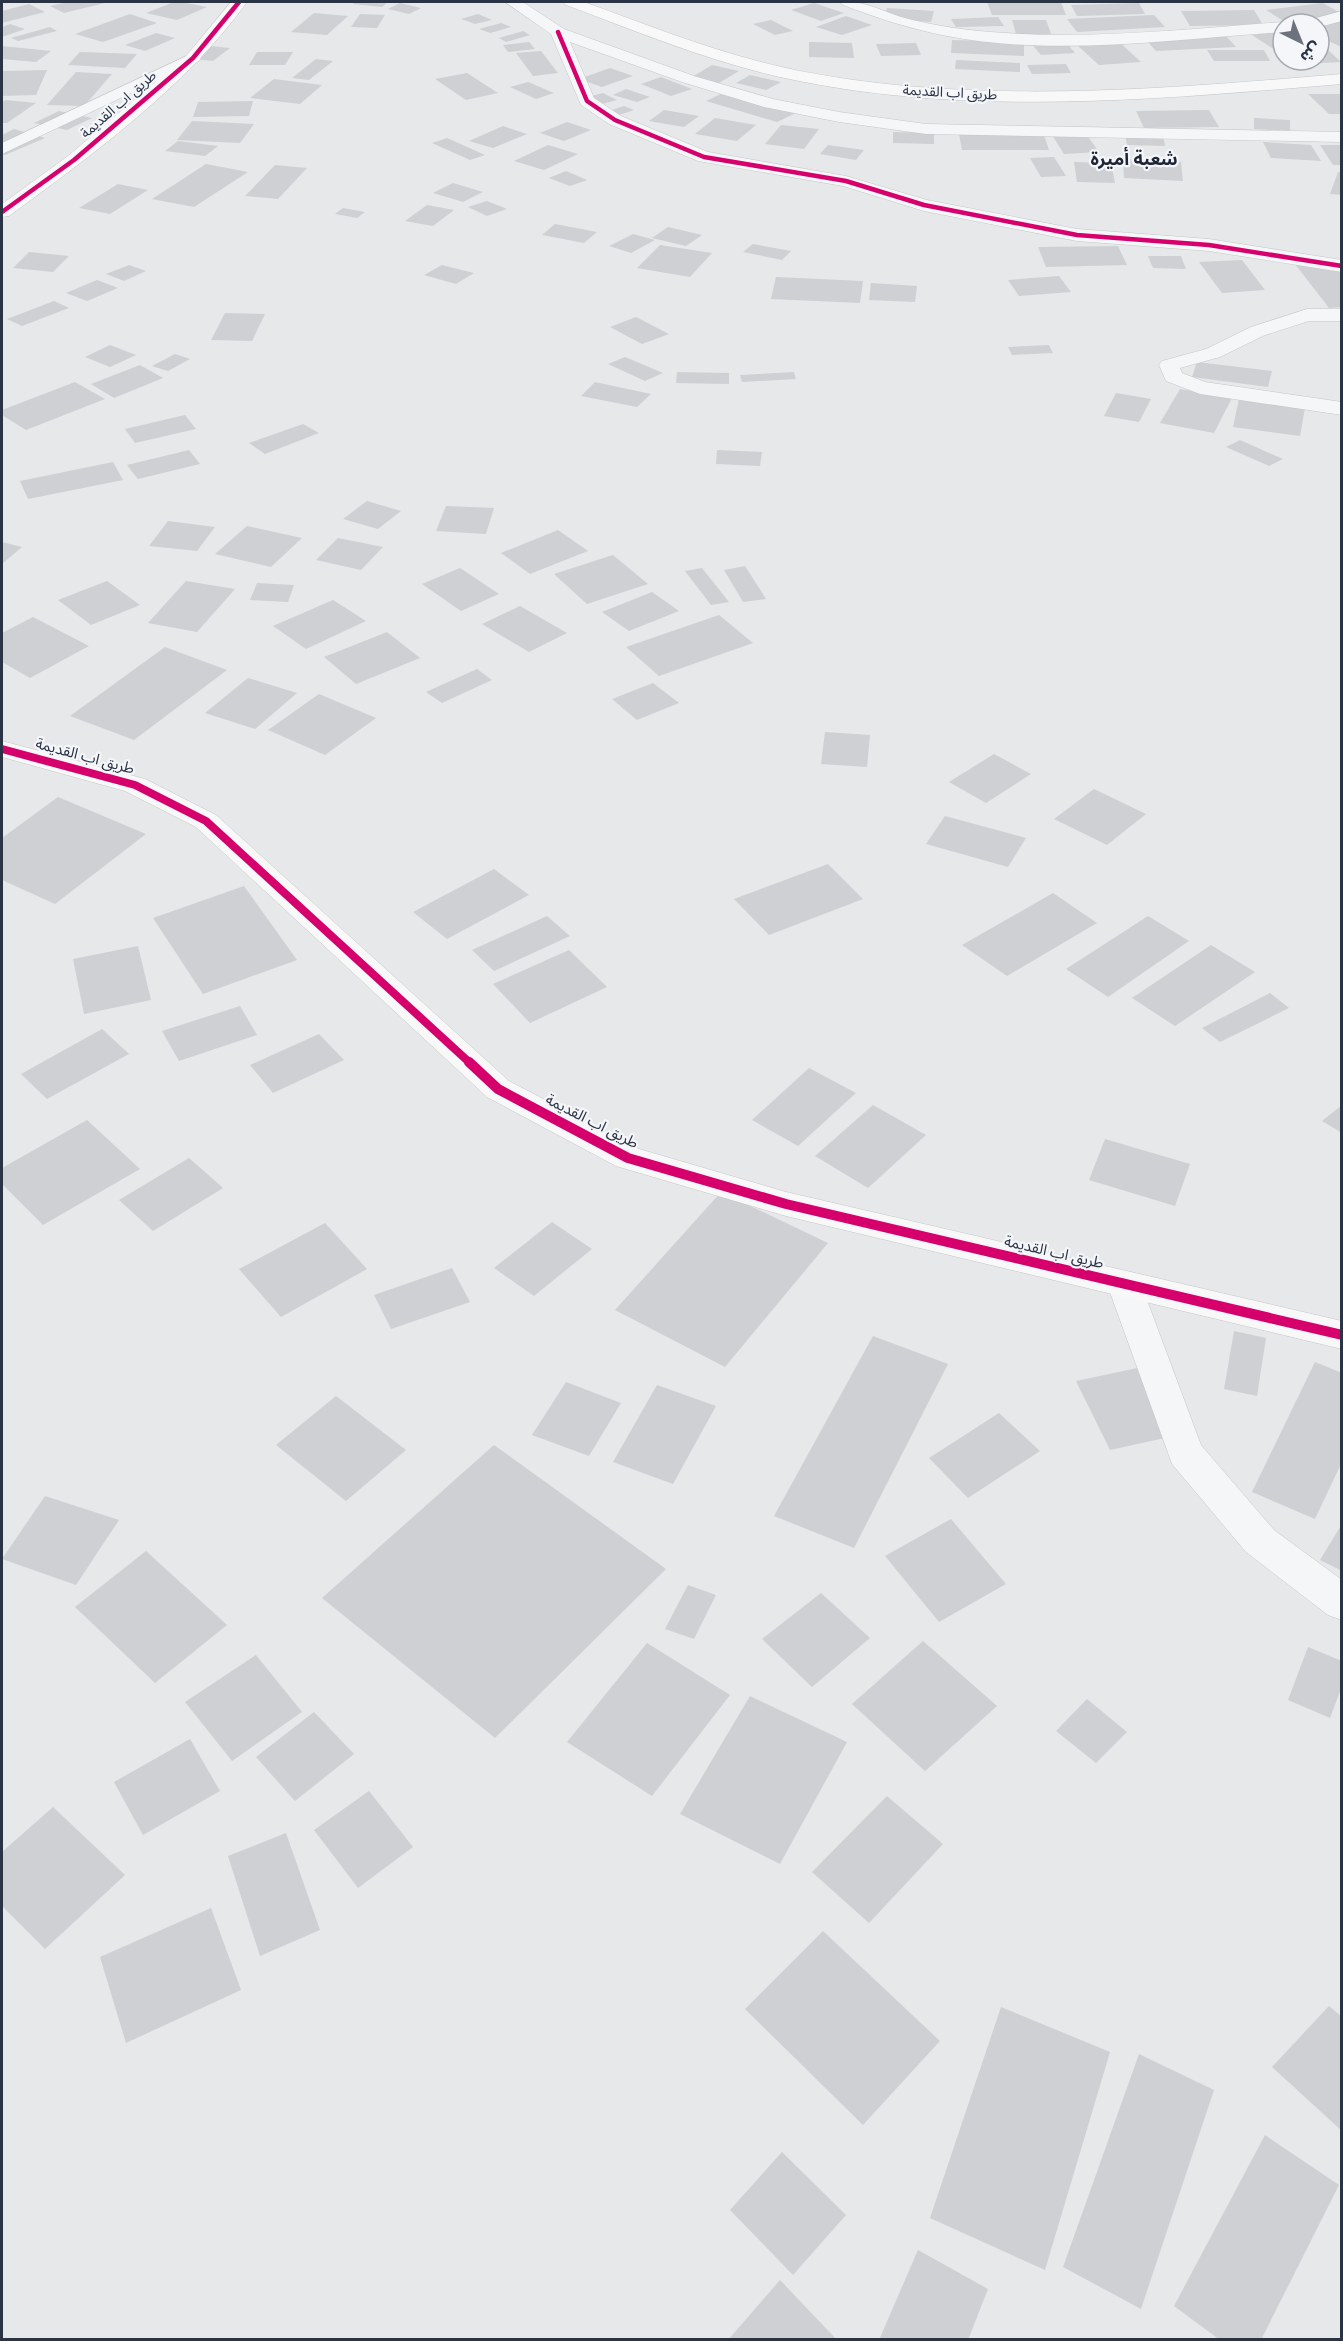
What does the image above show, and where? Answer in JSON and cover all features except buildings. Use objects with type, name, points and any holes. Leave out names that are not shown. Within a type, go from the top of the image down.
[{"type":"street","name":"طريق اب القديمة","points":[[2,212],[74,160],[193,57],[239,2]]},
{"type":"street","points":[[513,2],[558,32],[688,79],[770,103],[839,117],[926,129],[1341,137]]},
{"type":"street","name":"طريق اب القديمة","points":[[571,2],[721,57],[804,76],[867,86],[1021,96],[1205,91],[1341,79]]},
{"type":"street","points":[[848,2],[894,21],[1004,38],[1056,40],[1271,28]]},
{"type":"street","points":[[558,32],[587,101],[615,120],[704,157],[846,181],[924,204],[1077,235],[1209,245],[1341,266]]},
{"type":"street","points":[[2,149],[193,57]]},
{"type":"street","points":[[1341,315],[1307,315],[1258,331],[1213,353],[1169,365],[1173,377],[1200,388],[1341,409]]},
{"type":"street","name":"طريق اب القديمة","points":[[2,749],[135,785],[206,821],[257,865],[498,1089],[628,1158],[786,1204],[1341,1335]]},
{"type":"street","points":[[1124,1284],[1185,1453],[1260,1541],[1341,1604]]},
{"type":"cycle path","points":[[2,212],[74,160],[193,58],[239,2]]},
{"type":"cycle path","points":[[558,32],[587,101],[615,120],[704,157],[846,181],[924,205],[1077,235],[1209,245],[1342,266]]},
{"type":"cycle path","points":[[2,749],[135,785],[206,821],[257,865],[498,1089],[628,1158],[786,1204],[1342,1335]]},
{"type":"district","name":"شعبة أميرة","points":[[1134,159]]}]
